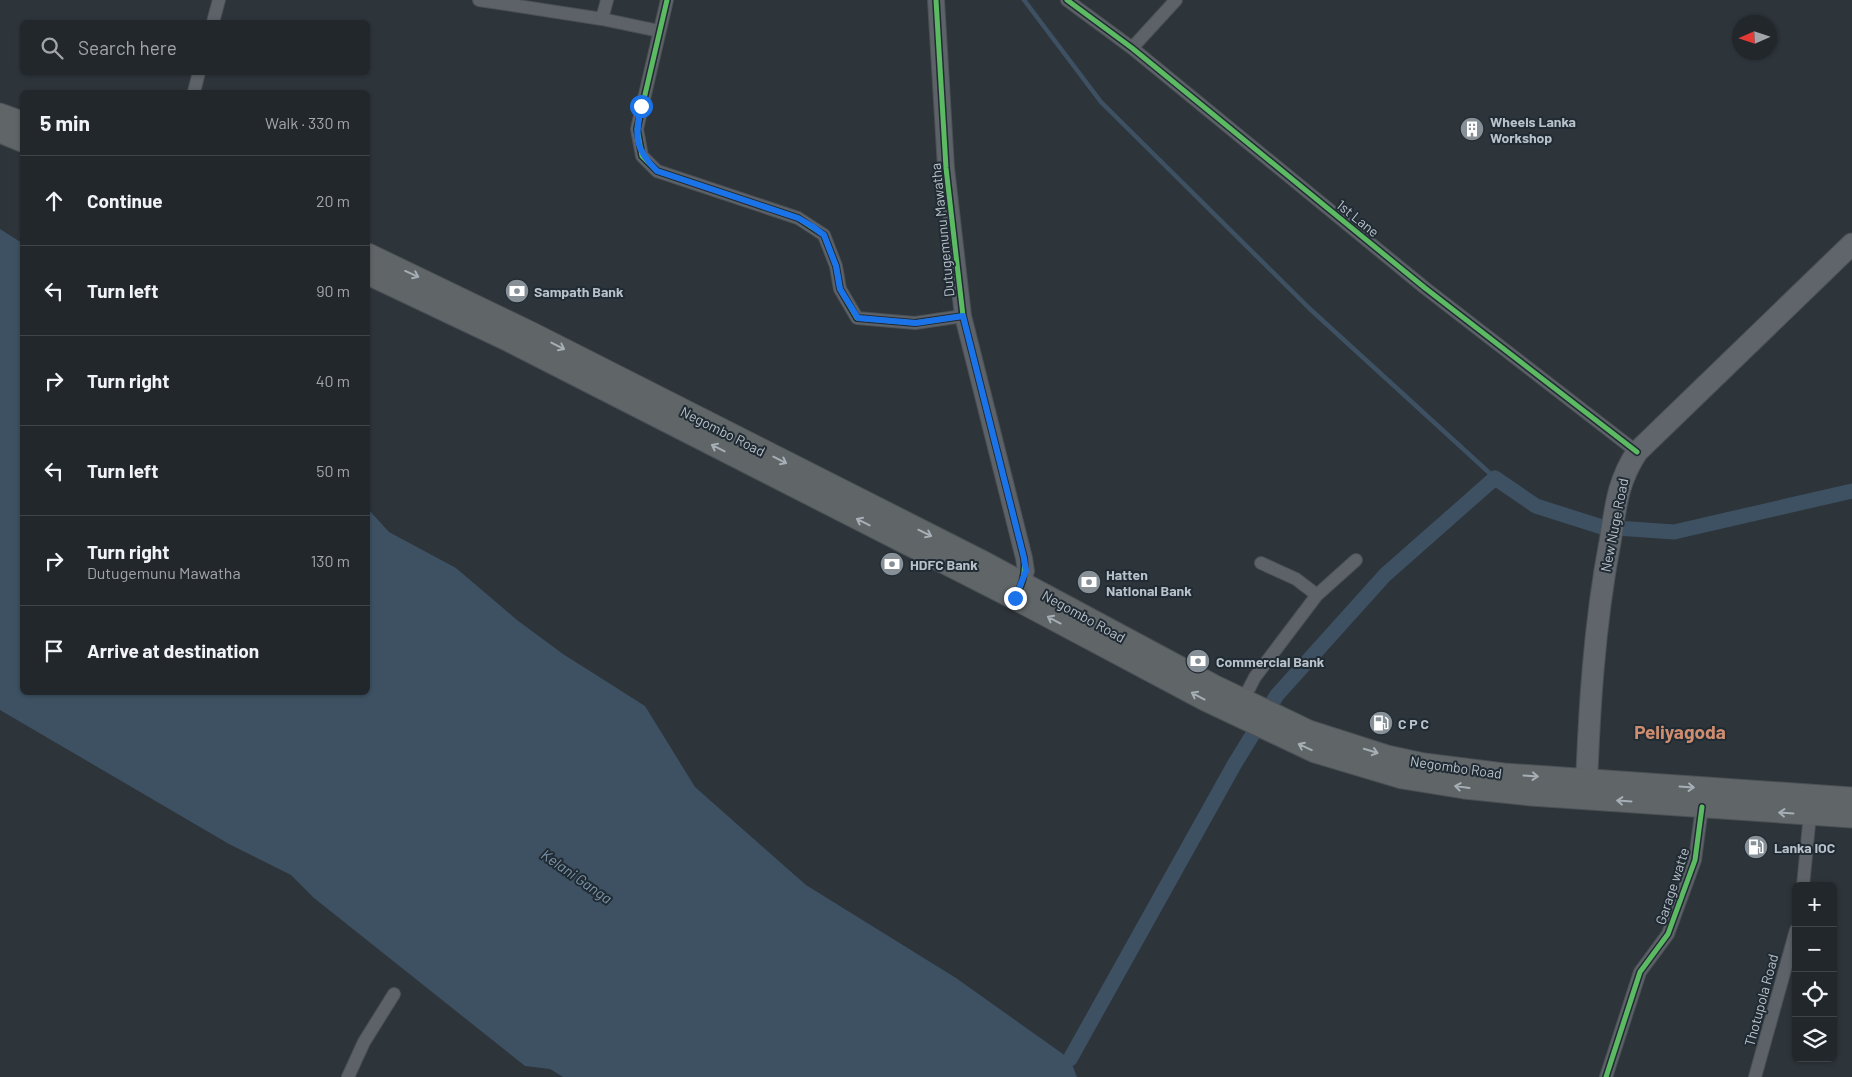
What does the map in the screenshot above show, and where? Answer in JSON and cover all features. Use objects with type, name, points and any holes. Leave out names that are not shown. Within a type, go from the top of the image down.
[{"type":"highway","points":[[0,114],[20,121]]},
{"type":"highway","points":[[0,132],[20,140]]},
{"type":"highway","name":"Negombo Road","points":[[370,255],[523,329],[1245,707],[1273,723],[1315,752],[1402,778],[1493,791],[1586,789],[1852,798]]},
{"type":"highway","name":"Negombo Road","points":[[370,275],[1019,590]]},
{"type":"highway","name":"Negombo Road","points":[[1586,789],[1702,807],[1852,817]]},
{"type":"main road","name":"New Nuge Road","points":[[1586,789],[1597,632],[1606,562],[1618,492],[1624,471],[1637,452],[1852,244]]},
{"type":"street","points":[[214,20],[219,0]]},
{"type":"street","points":[[479,0],[602,18],[659,31]]},
{"type":"street","points":[[602,18],[606,0]]},
{"type":"street","points":[[667,0],[637,129],[642,156],[657,171],[798,218],[812,226],[824,235],[836,266],[840,289],[858,318],[916,323],[963,316]]},
{"type":"street","name":"Dutugemunu Mawatha","points":[[936,0],[946,168],[963,316],[1024,558],[1026,571],[1019,590]]},
{"type":"street","name":"1st Lane","points":[[1067,0],[1132,48],[1425,288],[1637,452]]},
{"type":"street","points":[[1132,48],[1176,0]]},
{"type":"street","points":[[194,90],[198,75]]},
{"type":"street","points":[[1245,707],[1255,677],[1317,595],[1356,560]]},
{"type":"street","points":[[1261,563],[1296,579],[1317,595]]},
{"type":"street","name":"Garage watte","points":[[1606,1077],[1640,972],[1668,934],[1695,860],[1702,807]]},
{"type":"street","points":[[1802,882],[1810,814]]},
{"type":"street","name":"Thotupola Road","points":[[1755,1077],[1792,944]]},
{"type":"street","points":[[348,1077],[364,1042],[394,994]]},
{"type":"water","name":"Kelani Ganga","points":[[0,229],[20,242],[20,695],[370,695],[370,511],[389,532],[456,568],[517,620],[563,654],[645,706],[695,787],[806,885],[956,978],[1070,1059],[1077,1077],[563,1077],[550,1069],[525,1066],[314,898],[291,875],[229,844],[0,710]]},
{"type":"waterway","points":[[1024,0],[1101,102],[1310,309],[1495,478]]},
{"type":"waterway","points":[[1070,1059],[1234,765],[1277,695],[1385,575],[1495,478],[1536,506],[1602,527],[1674,532],[1852,491]]},
{"type":"cycle path","points":[[667,0],[637,129],[642,156],[657,171],[798,218],[824,235],[836,266],[840,289],[857,318],[915,323],[963,316]]},
{"type":"cycle path","points":[[936,0],[946,168],[963,316],[1024,558],[1023,579],[1015,599]]},
{"type":"cycle path","points":[[1067,0],[1132,48],[1425,288],[1637,452]]},
{"type":"cycle path","points":[[1606,1077],[1640,972],[1668,934],[1695,860],[1702,807]]},
{"type":"place","name":"Wheels Lanka Workshop","points":[[1472,129]]},
{"type":"place","name":"Sampath Bank","points":[[517,291]]},
{"type":"place","name":"HDFC Bank","points":[[892,564]]},
{"type":"place","name":"Hatten National Bank","points":[[1089,582]]},
{"type":"place","name":"Commercial Bank","points":[[1198,661]]},
{"type":"place","name":"C P C","points":[[1381,723]]},
{"type":"place","name":"Lanka IOC","points":[[1756,847]]},
{"type":"district","name":"Peliyagoda","points":[[1680,731]]},
{"type":"route","points":[[641,106],[637,129],[642,156],[657,171],[798,218],[824,235],[836,266],[840,289],[858,318],[916,323],[963,316],[968,342],[1024,558],[1026,571],[1015,598]]}]
